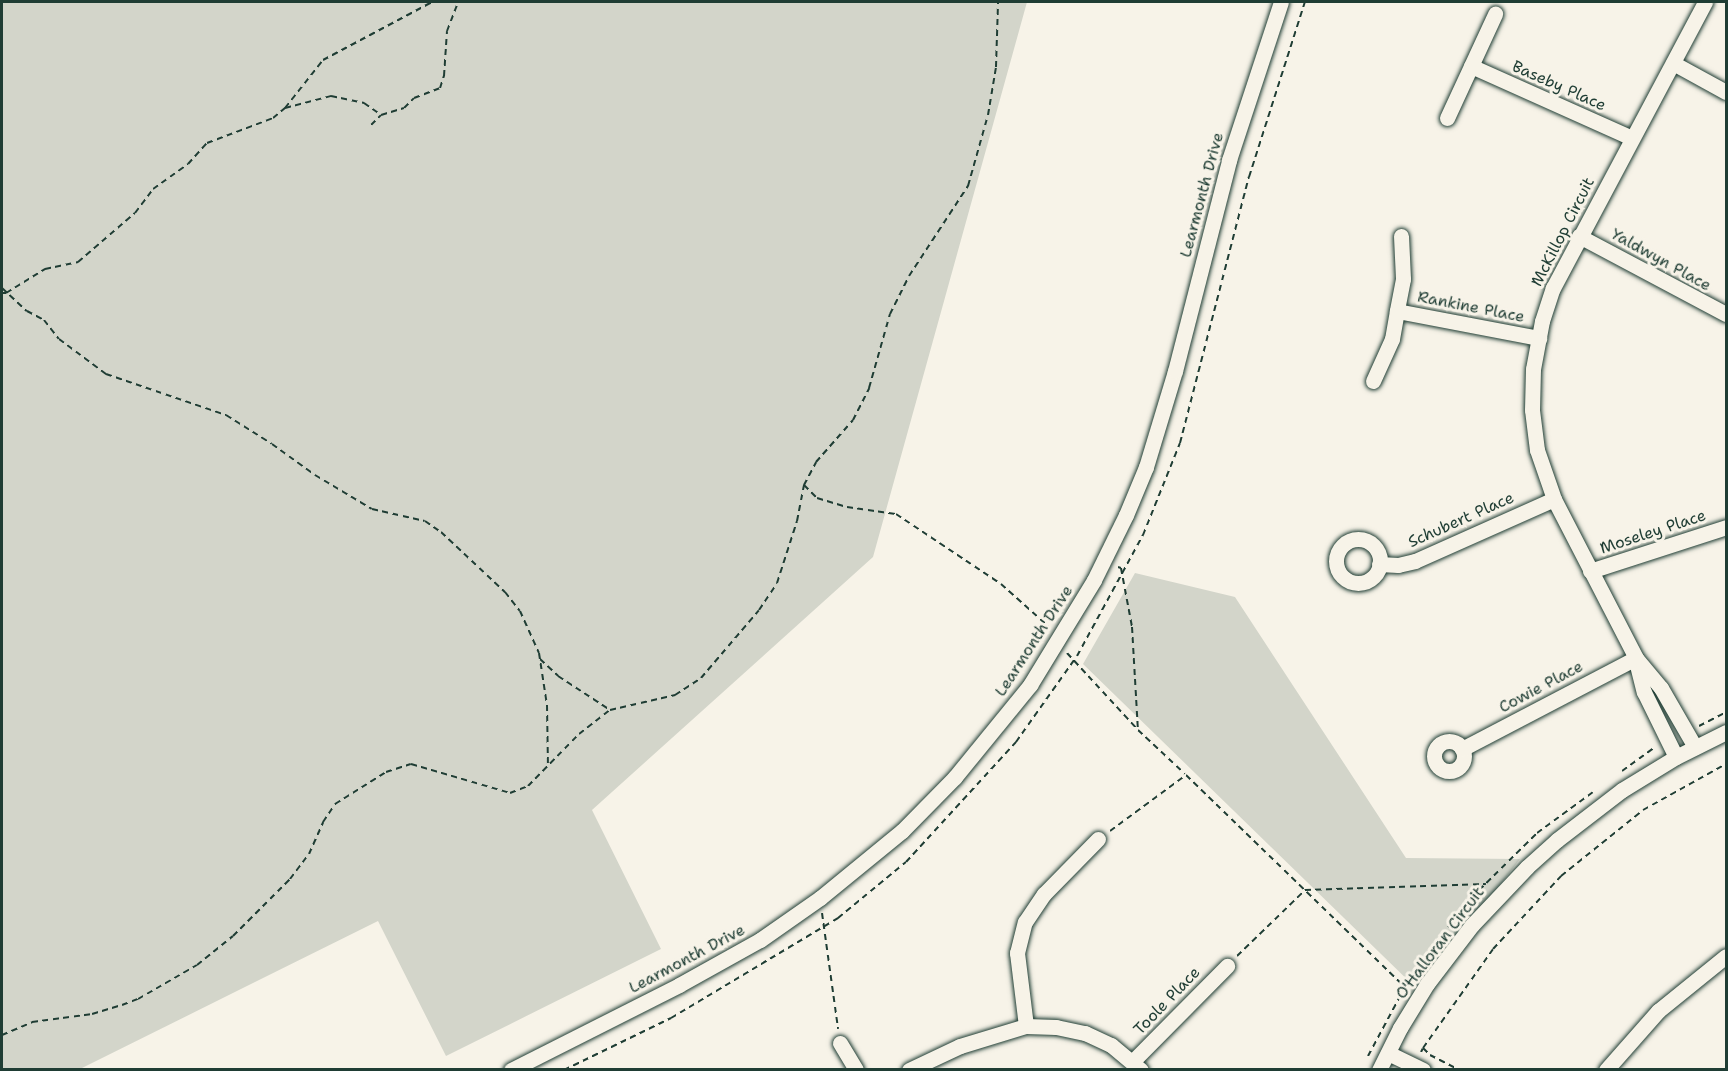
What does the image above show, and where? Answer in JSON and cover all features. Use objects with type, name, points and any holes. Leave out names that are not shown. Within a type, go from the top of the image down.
[{"type":"street","name":"Learmonth Drive","points":[[511,1070],[679,985],[768,934],[820,898],[902,831],[955,777],[1030,685],[1059,641],[1104,561],[1126,515],[1162,419],[1229,160],[1281,2]]},
{"type":"street","name":"McKillop Circuit","points":[[1695,747],[1661,688],[1636,658],[1554,498],[1537,450],[1532,410],[1533,369],[1553,288],[1706,2]]},
{"type":"street","points":[[1448,118],[1494,14]]},
{"type":"street","points":[[1673,63],[1726,92]]},
{"type":"street","name":"Baseby Place","points":[[1471,66],[1632,138]]},
{"type":"street","name":"Rankine Place","points":[[1373,381],[1392,339],[1404,279],[1401,236]]},
{"type":"street","name":"Yaldwyn Place","points":[[1579,236],[1726,314]]},
{"type":"street","name":"Rankine Place","points":[[1397,311],[1539,338]]},
{"type":"street","name":"Schubert Place","points":[[1379,564],[1398,565],[1415,561],[1554,498]]},
{"type":"street","name":"Moseley Place","points":[[1590,571],[1726,527]]},
{"type":"street","name":"McKillop Circuit","points":[[1636,658],[1644,692],[1676,757]]},
{"type":"street","name":"Cowie Place","points":[[1462,749],[1636,658]]},
{"type":"street","name":"O'Halloran Circuit","points":[[1379,1070],[1418,998],[1472,925],[1527,867],[1589,814],[1676,757],[1726,732]]},
{"type":"street","points":[[1026,1026],[1017,953],[1025,922],[1044,894],[1098,839]]},
{"type":"street","points":[[1606,1070],[1658,1011],[1726,956]]},
{"type":"street","name":"Toole Place","points":[[1137,1065],[1227,966]]},
{"type":"street","points":[[909,1070],[960,1046],[1026,1026],[1056,1027],[1085,1033],[1111,1045],[1137,1065]]},
{"type":"street","points":[[840,1043],[856,1070]]},
{"type":"street","points":[[1388,1053],[1418,1067]]},
{"type":"path","points":[[2,293],[6,293],[45,269],[78,262],[128,219],[153,189],[188,164],[207,143],[273,118],[285,108],[323,60],[432,2]]},
{"type":"path","points":[[370,125],[381,115],[404,108],[414,98],[440,88],[444,76],[447,31],[458,2]]},
{"type":"path","points":[[2,1035],[32,1022],[92,1014],[122,1005],[138,999],[197,965],[233,936],[290,879],[309,854],[322,822],[335,804],[386,772],[411,764],[510,793],[528,786],[579,734],[610,710],[675,695],[701,678],[745,627],[777,583],[797,521],[804,485],[816,462],[853,420],[869,388],[890,314],[909,276],[968,186],[992,96],[996,67],[998,2]]},
{"type":"path","points":[[564,1070],[671,1018],[838,918],[906,862],[1016,742],[1074,660],[1143,535],[1180,443],[1249,177],[1305,2]]},
{"type":"path","points":[[285,108],[331,96],[364,103],[381,115]]},
{"type":"path","points":[[2,288],[27,311],[44,320],[59,339],[106,374],[226,415],[315,475],[372,509],[425,521],[433,527],[505,592],[520,611],[539,658],[547,705],[548,768]]},
{"type":"path","points":[[804,485],[817,498],[847,507],[896,514],[1002,584],[1047,624],[1074,660],[1138,730],[1418,998]]},
{"type":"path","points":[[1104,561],[1121,568],[1132,627],[1138,730]]},
{"type":"path","points":[[539,658],[558,676],[610,710]]},
{"type":"path","points":[[1418,1067],[1423,1048],[1493,949],[1562,876],[1643,810],[1726,764]]},
{"type":"path","points":[[1098,839],[1186,775]]},
{"type":"path","points":[[1227,966],[1305,890],[1486,884]]},
{"type":"path","points":[[820,898],[840,1043]]},
{"type":"path","points":[[1423,1048],[1430,1055],[1460,1070]]},
{"type":"shaded area","points":[[2,2],[1027,2],[873,557],[592,810],[661,949],[446,1056],[378,921],[80,1069],[2,1069]]},
{"type":"shaded area","points":[[1135,573],[1235,597],[1406,858],[1520,859],[1418,990],[1083,664]]}]
